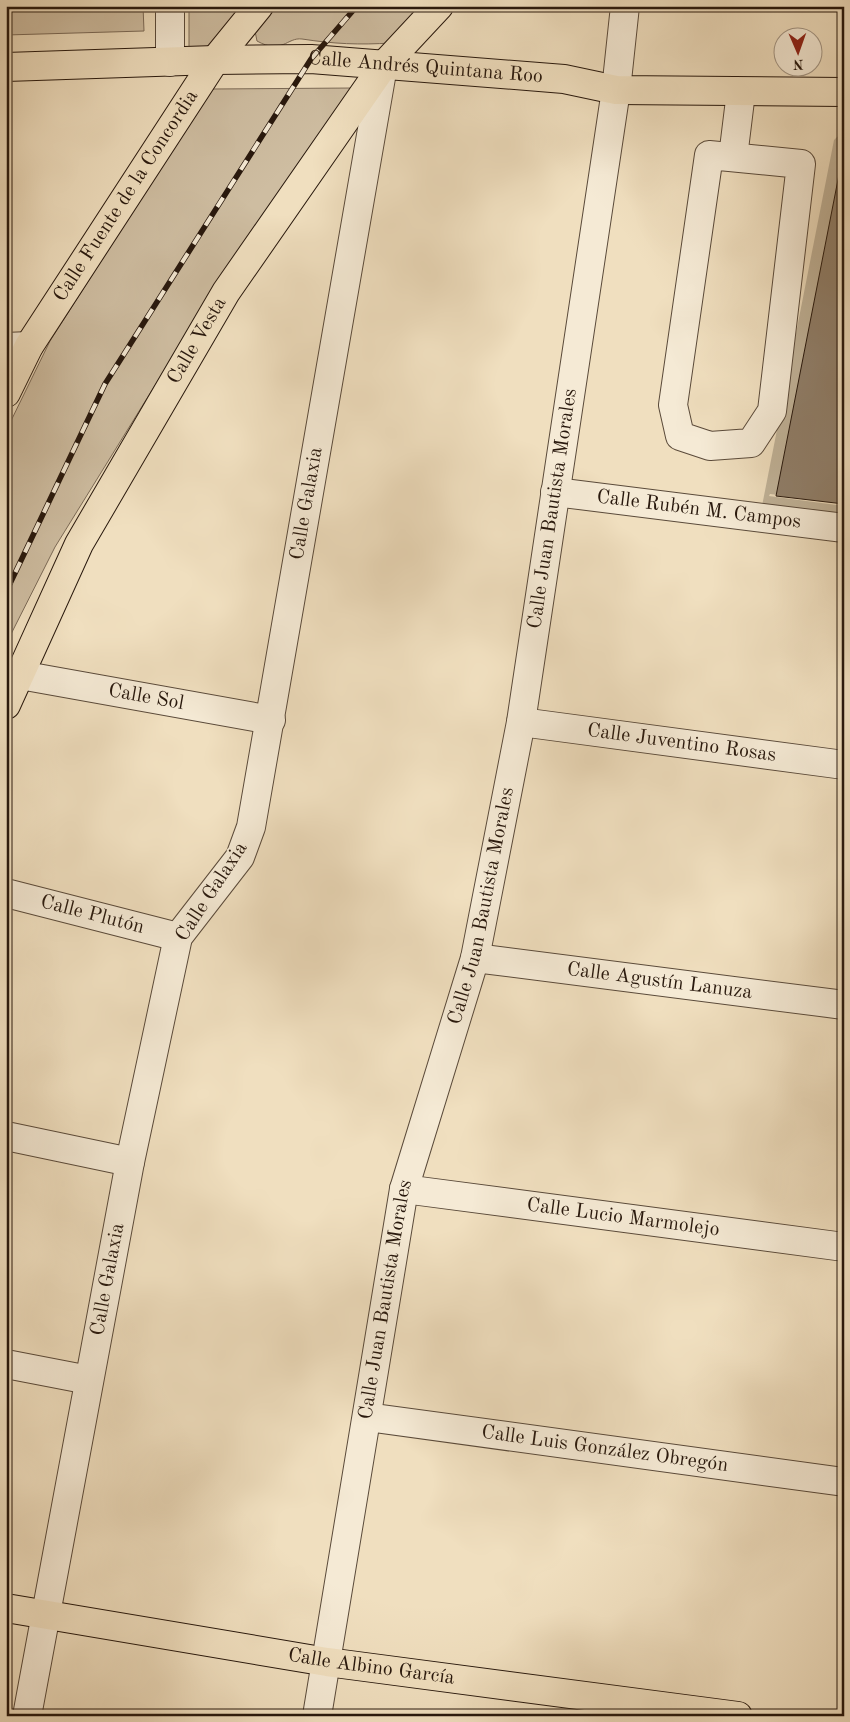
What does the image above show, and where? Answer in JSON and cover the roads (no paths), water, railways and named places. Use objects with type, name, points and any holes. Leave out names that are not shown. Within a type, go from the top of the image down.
[{"type":"main road","name":"Calle Fuente de la Concordia","points":[[6,393],[18,347],[215,60],[259,6]]},
{"type":"main road","name":"Calle Vesta","points":[[6,705],[79,544],[226,292],[383,66],[439,6]]},
{"type":"main road","name":"Calle Andrés Quintana Roo","points":[[6,67],[215,60],[312,59],[564,79],[616,90],[844,92]]},
{"type":"main road","name":"Calle Albino García","points":[[6,1608],[327,1662],[738,1716]]},
{"type":"street","points":[[170,6],[170,62]]},
{"type":"street","name":"Calle Juan Bautista Morales","points":[[317,1716],[404,1189],[475,958],[521,722],[616,90],[625,6]]},
{"type":"street","name":"Calle Galaxia","points":[[27,1716],[130,1162],[178,937],[240,856],[251,828],[383,66]]},
{"type":"street","points":[[733,157],[741,92]]},
{"type":"street","points":[[709,155],[733,157],[801,164],[772,411],[751,443],[710,446],[680,436],[673,405],[709,155]]},
{"type":"street","name":"Calle Rubén M. Campos","points":[[555,492],[844,528]]},
{"type":"street","name":"Calle Sol","points":[[20,675],[271,720]]},
{"type":"street","name":"Calle Juventino Rosas","points":[[521,722],[844,765]]},
{"type":"street","name":"Calle Plutón","points":[[6,893],[178,937]]},
{"type":"street","name":"Calle Agustín Lanuza","points":[[475,958],[844,1005]]},
{"type":"street","points":[[6,1136],[130,1162]]},
{"type":"street","name":"Calle Lucio Marmolejo","points":[[404,1189],[844,1247]]},
{"type":"street","points":[[6,1364],[89,1380]]},
{"type":"street","name":"Calle Luis González Obregón","points":[[367,1417],[844,1482]]},
{"type":"railway","points":[[6,592],[105,384],[311,59],[357,6]]}]
